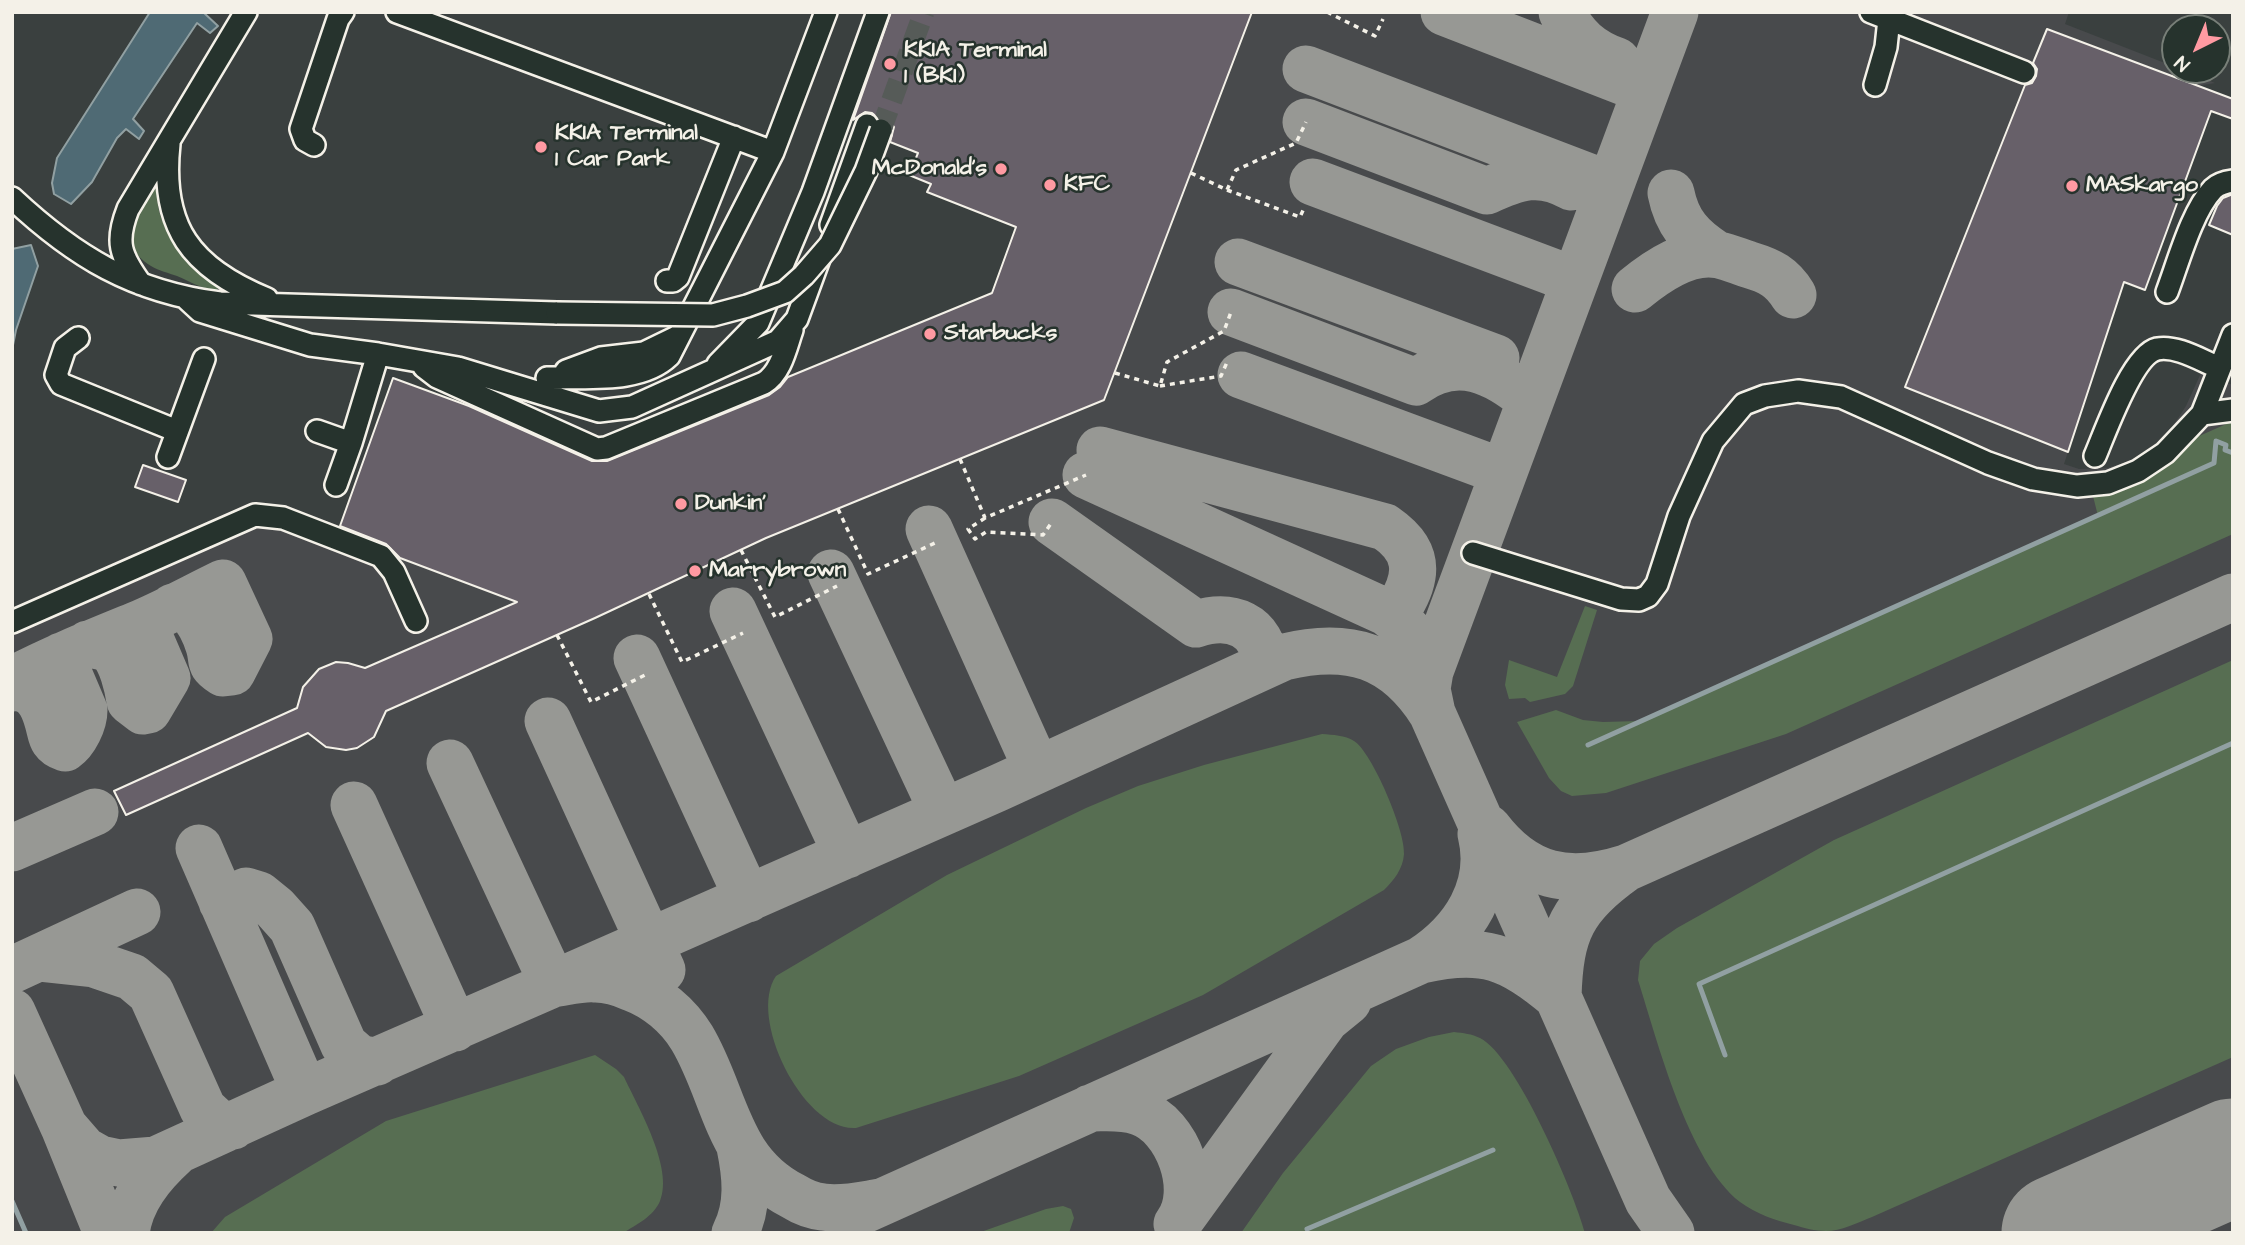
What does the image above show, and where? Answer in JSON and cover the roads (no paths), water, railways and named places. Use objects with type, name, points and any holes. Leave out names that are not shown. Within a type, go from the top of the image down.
[{"type":"street","points":[[142,286],[121,252],[122,225],[128,209],[246,12]]},
{"type":"street","points":[[314,145],[305,140],[301,129],[338,19],[343,12]]},
{"type":"street","points":[[515,384],[547,378],[601,358],[644,353],[677,337],[773,152],[826,12]]},
{"type":"street","points":[[712,370],[758,323],[813,192],[878,12]]},
{"type":"street","points":[[399,13],[773,152]]},
{"type":"street","points":[[1880,16],[2024,72]]},
{"type":"street","points":[[1875,85],[1886,47],[1880,16]]},
{"type":"street","points":[[12,198],[43,227],[85,258],[142,286],[187,299],[220,303],[713,316],[785,292],[804,275],[830,245],[866,171],[874,128],[797,318],[779,365],[770,380],[597,449],[437,377],[420,362]]},
{"type":"street","points":[[667,281],[678,277],[734,137]]},
{"type":"street","points":[[170,138],[167,193],[170,209],[185,239],[197,255],[226,279],[276,303]]},
{"type":"street","points":[[2167,292],[2199,209],[2214,187],[2233,181]]},
{"type":"street","points":[[187,299],[200,312],[310,345],[458,369],[599,411],[632,407],[778,341],[797,318]]},
{"type":"street","points":[[1473,553],[1621,598],[1639,600],[1648,596],[1657,583],[1679,516],[1713,441],[1744,404],[1765,396],[1798,391],[1841,397],[1988,463],[2033,479],[2077,486],[2108,483],[2138,471],[2165,453],[2202,414],[2233,335]]},
{"type":"street","points":[[78,338],[65,348],[56,376],[61,384],[177,431]]},
{"type":"street","points":[[2095,456],[2130,377],[2147,355],[2156,349],[2171,349],[2220,368]]},
{"type":"street","points":[[336,485],[378,354]]},
{"type":"street","points":[[168,457],[204,359]]},
{"type":"street","points":[[2202,414],[2233,410]]},
{"type":"street","points":[[317,431],[351,443]]},
{"type":"street","points":[[12,622],[255,515],[283,519],[381,556],[394,572],[416,621]]},
{"type":"water","points":[[150,12],[203,12],[218,26],[210,33],[197,23],[133,119],[144,131],[139,139],[126,129],[117,138],[92,182],[71,204],[54,194],[52,183],[57,158]]},
{"type":"water","points":[[31,245],[38,266],[12,350],[12,249]]},
{"type":"waterway","points":[[1588,745],[2214,463],[2216,441],[2226,445],[2225,450],[2233,453]]},
{"type":"waterway","points":[[1725,1055],[1699,984],[2233,743]]},
{"type":"waterway","points":[[1307,1229],[1493,1150]]},
{"type":"waterway","points":[[12,1201],[26,1233]]},
{"type":"tunnel","points":[[881,130],[924,12]]},
{"type":"place","name":"KKIA Terminal 1 (BKI)","points":[[890,64]]},
{"type":"place","name":"KKIA Terminal 1 Car Park","points":[[541,147]]},
{"type":"place","name":"McDonald's","points":[[1001,169]]},
{"type":"place","name":"KFC","points":[[1050,185]]},
{"type":"place","name":"MASkargo","points":[[2072,186]]},
{"type":"place","name":"Starbucks","points":[[930,334]]},
{"type":"place","name":"Dunkin'","points":[[681,504]]},
{"type":"place","name":"Marrybrown","points":[[695,571]]}]
